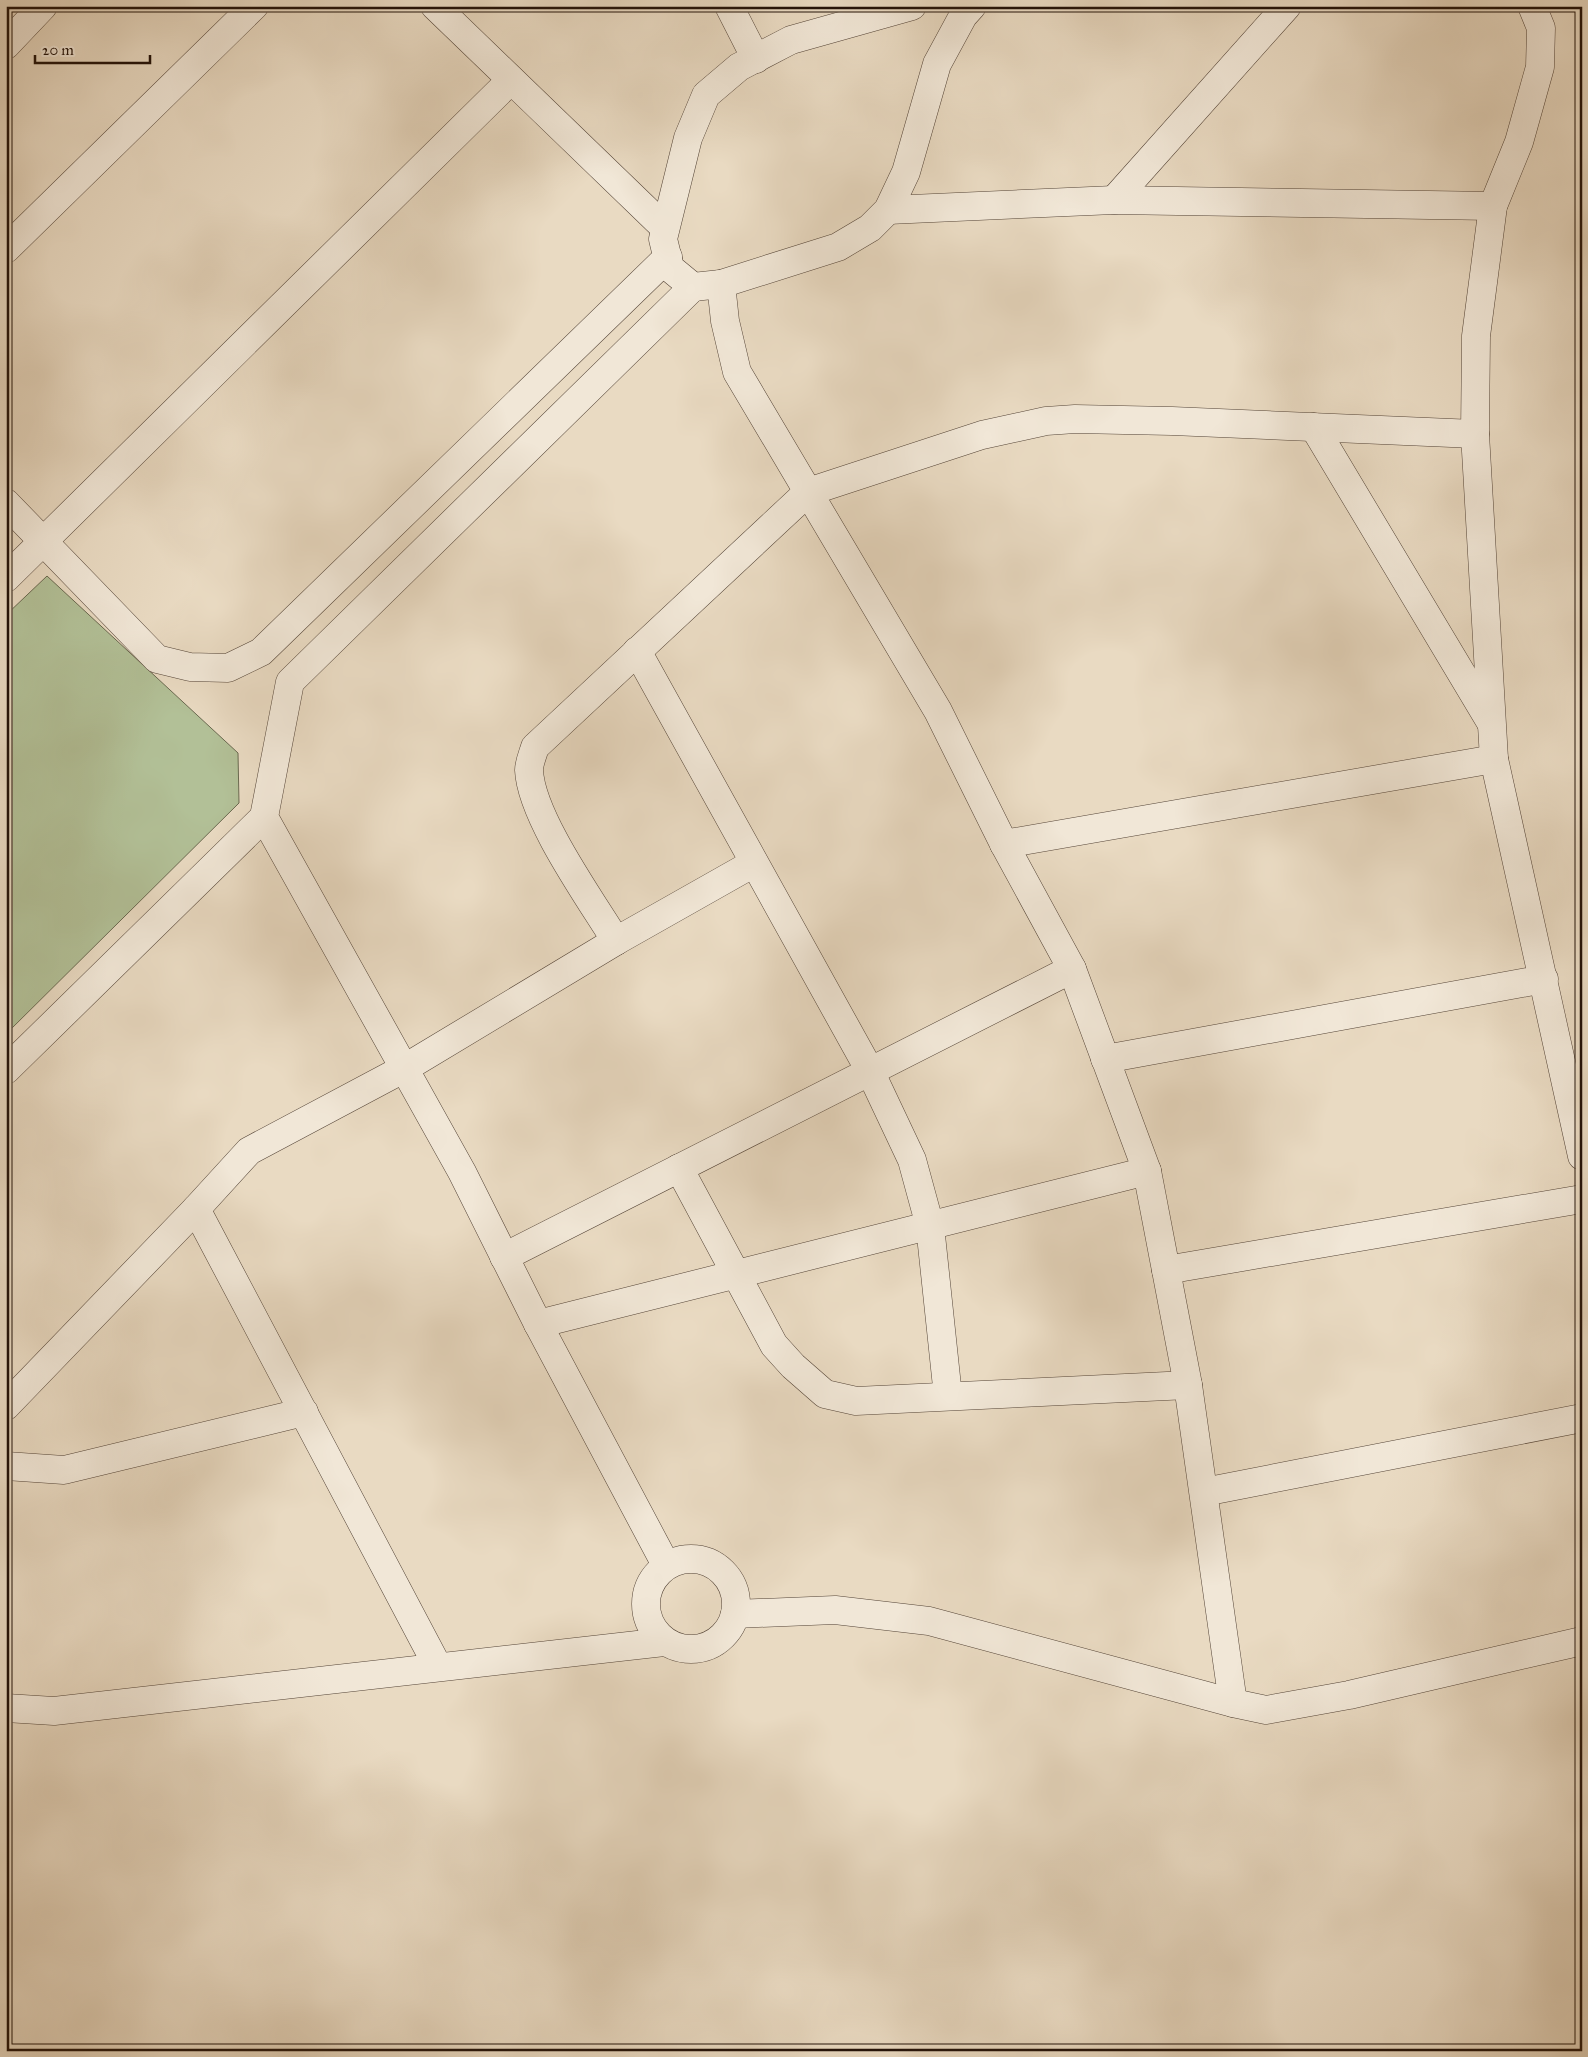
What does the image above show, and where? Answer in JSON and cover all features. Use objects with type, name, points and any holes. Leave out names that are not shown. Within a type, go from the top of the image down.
[{"type":"street","points":[[6,45],[43,6]]},
{"type":"street","points":[[6,249],[254,6]]},
{"type":"street","points":[[435,6],[665,228]]},
{"type":"street","points":[[728,6],[756,59]]},
{"type":"street","points":[[693,287],[670,268],[663,239],[688,138],[706,96],[739,67],[791,40],[912,6]]},
{"type":"street","points":[[6,1070],[264,817],[290,682],[693,287],[721,284],[838,247],[870,228],[888,210],[906,172],[937,64],[963,16],[972,6]]},
{"type":"street","points":[[1114,200],[1287,6]]},
{"type":"street","points":[[1532,6],[1541,28],[1540,67],[1519,142],[1493,206],[1476,336],[1475,434],[1494,759],[1582,1156]]},
{"type":"street","points":[[6,578],[511,80]]},
{"type":"street","points":[[888,210],[1114,200],[1493,206]]},
{"type":"street","points":[[6,503],[157,659],[190,668],[228,668],[261,652],[668,257]]},
{"type":"street","points":[[721,284],[725,321],[736,372],[938,711],[1004,844],[1072,969],[1147,1172],[1188,1385],[1233,1703]]},
{"type":"street","points":[[616,941],[552,836],[535,796],[529,769],[535,747],[808,492],[982,435],[1046,420],[1143,420],[1475,434]]},
{"type":"street","points":[[1314,427],[1492,725]]},
{"type":"street","points":[[637,651],[870,1071],[912,1160],[930,1226],[948,1396]]},
{"type":"street","points":[[1004,844],[1494,759]]},
{"type":"street","points":[[264,817],[462,1172],[538,1324],[666,1565]]},
{"type":"street","points":[[6,1406],[196,1209],[249,1151],[405,1068],[616,941],[754,863]]},
{"type":"street","points":[[504,1257],[1072,969]]},
{"type":"street","points":[[1105,1060],[1544,979]]},
{"type":"street","points":[[678,1168],[774,1345],[793,1366],[825,1394],[856,1401],[1188,1385]]},
{"type":"street","points":[[538,1324],[1147,1172]]},
{"type":"street","points":[[1166,1270],[1582,1199]]},
{"type":"street","points":[[196,1209],[438,1667]]},
{"type":"street","points":[[6,1466],[64,1470],[304,1412]]},
{"type":"street","points":[[1204,1492],[1582,1418]]},
{"type":"street","points":[[696,1558],[711,1562],[723,1571],[732,1584],[736,1598],[735,1614],[730,1628],[720,1639],[707,1646],[692,1650],[678,1648],[664,1642],[653,1631],[647,1617],[645,1603],[648,1588],[655,1575],[666,1565],[680,1559],[696,1558]]},
{"type":"street","points":[[735,1614],[835,1610],[929,1621],[1233,1703],[1266,1710],[1349,1695],[1582,1641]]},
{"type":"street","points":[[6,1708],[54,1711],[664,1642]]},
{"type":"green space","points":[[47,576],[238,753],[239,803],[6,1034],[6,615]]}]
